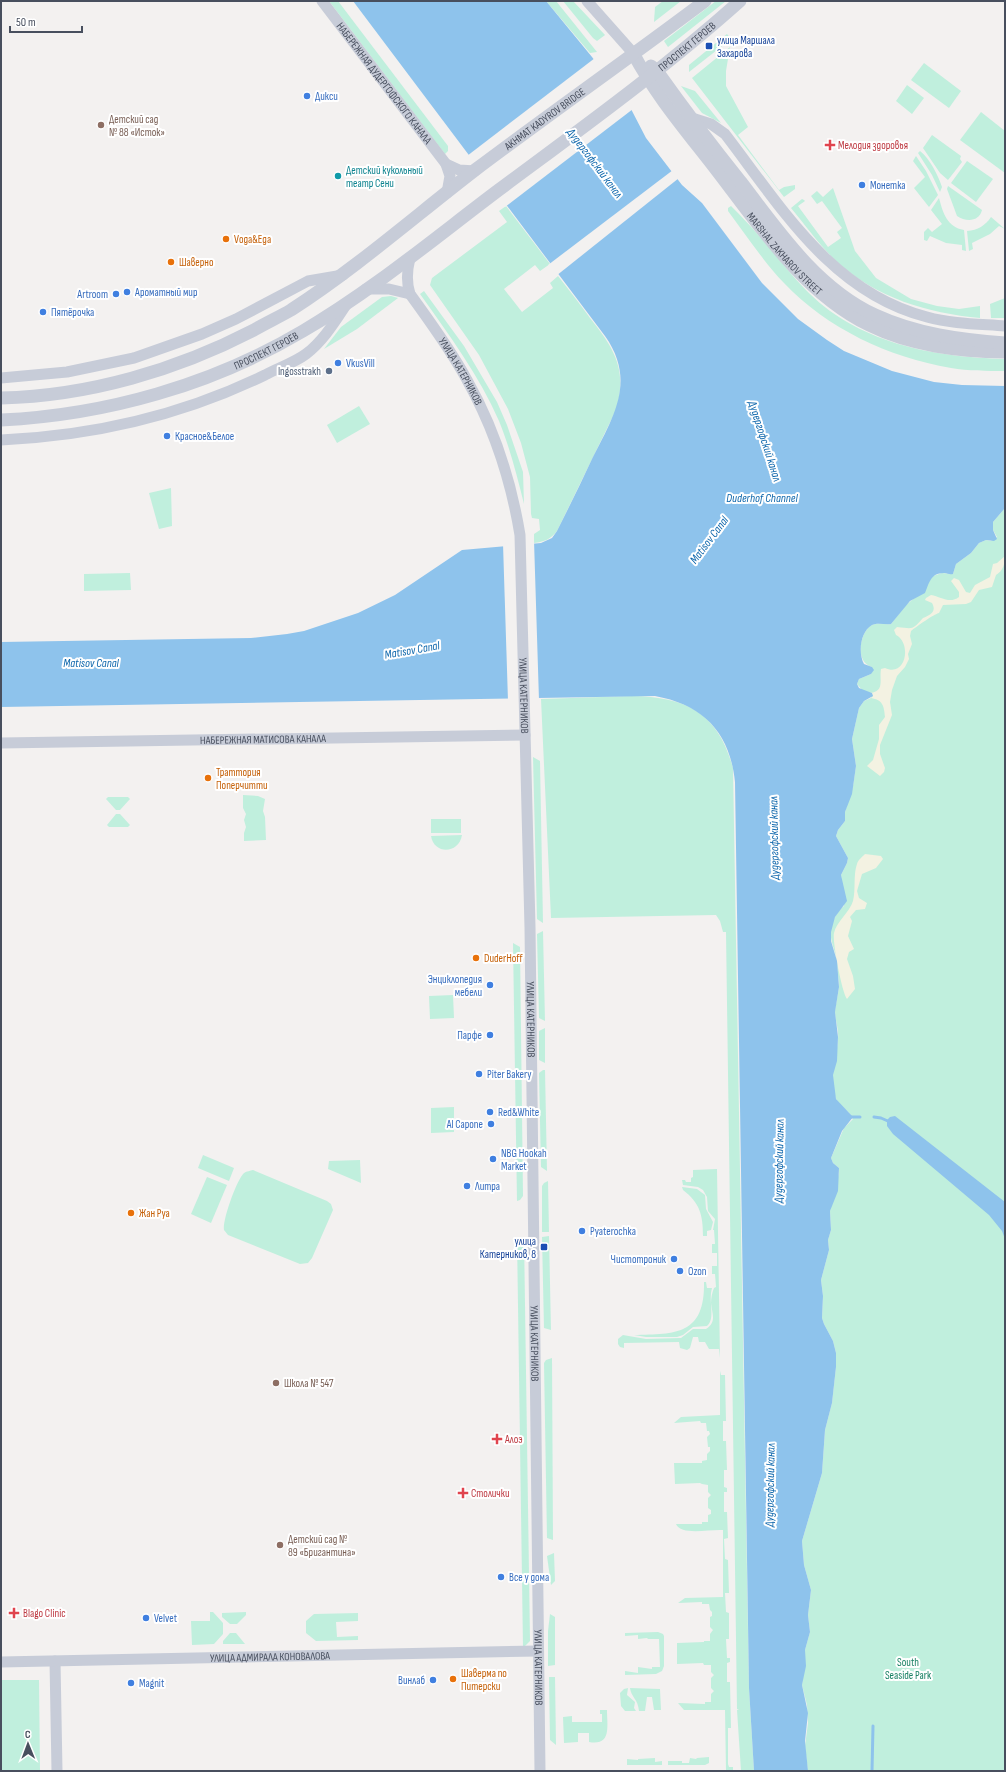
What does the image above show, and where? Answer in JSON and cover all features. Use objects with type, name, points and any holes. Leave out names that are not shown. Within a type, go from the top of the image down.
[{"type":"street","name":"НАБЕРЕЖНАЯ ДУДЕРГОФСКОГО КАНАЛА","points":[[322,1],[446,164],[450,176],[447,193]]},
{"type":"street","name":"MARSHAL ZAKHAROV STREET","points":[[587,1],[652,75],[778,249],[813,286],[842,309],[870,325],[904,338],[937,346],[1005,352]]},
{"type":"street","points":[[634,53],[705,1]]},
{"type":"street","name":"ПРОСПЕКТ ГЕРОЕВ","points":[[1,420],[66,414],[106,407],[147,396],[195,381],[243,362],[302,332],[348,303],[410,258],[633,90],[740,1]]},
{"type":"street","name":"AKHMAT KADYROV BRIDGE","points":[[475,171],[634,53]]},
{"type":"street","name":"MARSHAL ZAKHAROV STREET","points":[[652,75],[692,118],[787,242],[821,278],[848,300],[875,315],[908,328],[939,336],[1005,343]]},
{"type":"street","points":[[692,118],[711,124],[725,134],[809,243],[831,265],[869,293],[897,307],[927,318],[956,323],[1005,326]]},
{"type":"street","points":[[446,164],[459,170],[475,171]]},
{"type":"street","name":"ПРОСПЕКТ ГЕРОЕВ","points":[[1,398],[62,393],[101,386],[184,361],[234,340],[289,311],[343,275],[475,171]]},
{"type":"street","name":"УЛИЦА КАТЕРНИКОВ","points":[[410,258],[407,276],[407,286],[410,294],[467,380],[483,410],[503,461],[516,510],[520,534],[530,933],[540,1771]]},
{"type":"street","points":[[1,378],[68,372],[134,358],[196,336],[236,319],[308,281],[343,275]]},
{"type":"street","points":[[366,289],[389,289],[410,294]]},
{"type":"street","points":[[1,440],[68,435],[113,427],[204,401],[251,382],[305,355],[324,338],[348,303]]},
{"type":"street","name":"НАБЕРЕЖНАЯ МАТИСОВА КАНАЛА","points":[[1,743],[525,735]]},
{"type":"street","name":"УЛИЦА АДМИРАЛА КОНОВАЛОВА","points":[[1,1662],[538,1651]]},
{"type":"street","points":[[55,1661],[57,1771]]},
{"type":"green space","points":[[329,1],[338,1],[448,146],[448,151],[445,154]]},
{"type":"green space","points":[[546,1],[556,1],[597,52],[590,53]]},
{"type":"green space","points":[[563,1],[573,1],[605,35],[597,41],[593,38]]},
{"type":"green space","points":[[663,1],[681,1],[654,22],[655,7]]},
{"type":"green space","points":[[716,1],[726,1],[668,47],[664,41]]},
{"type":"green space","points":[[727,34],[731,39],[689,72],[689,65]]},
{"type":"green space","points":[[730,47],[726,71],[726,86],[748,127],[738,135],[779,190],[784,187],[795,185],[795,189],[784,197],[692,78]]},
{"type":"green space","points":[[924,63],[961,91],[949,108],[911,80]]},
{"type":"green space","points":[[907,85],[924,98],[912,114],[896,101]]},
{"type":"green space","points":[[681,86],[695,91],[721,123],[702,113]]},
{"type":"green space","points":[[981,112],[1005,131],[1005,173],[960,140]]},
{"type":"green space","points":[[932,135],[961,156],[960,159],[962,162],[948,180],[940,173],[923,148]]},
{"type":"green space","points":[[920,151],[927,158],[936,172],[942,187],[940,192],[932,175],[918,153]]},
{"type":"green space","points":[[916,156],[926,171],[938,195],[929,207],[914,188],[925,177],[913,161]]},
{"type":"green space","points":[[967,161],[993,179],[976,202],[951,183]]},
{"type":"green space","points":[[948,186],[982,210],[978,217],[968,220],[957,216],[947,189]]},
{"type":"green space","points":[[833,188],[855,251],[876,278],[911,299],[937,306],[959,309],[980,306],[980,318],[960,316],[922,308],[904,302],[852,275],[837,262],[819,243],[791,208],[802,199],[805,201],[798,206],[828,247],[841,238],[837,232],[842,228],[822,201],[817,204],[811,196],[817,191],[823,197]]},
{"type":"green space","points":[[939,198],[944,214],[950,223],[953,226],[964,230],[966,251],[962,250],[962,245],[946,243],[930,236],[927,241],[924,240],[924,232],[928,228],[932,232],[942,224],[931,210]]},
{"type":"green space","points":[[506,206],[550,264],[540,271],[535,265],[504,289],[522,312],[553,288],[550,283],[558,276],[606,339],[616,360],[620,383],[616,410],[557,531],[547,540],[534,543],[534,534],[540,530],[539,519],[532,518],[530,477],[521,443],[508,409],[479,355],[430,285],[432,278],[507,222],[499,211]]},
{"type":"green space","points":[[731,206],[771,249],[792,276],[804,288],[825,307],[847,322],[871,334],[923,350],[950,355],[1005,359],[1005,371],[964,370],[905,357],[860,339],[840,327],[801,299],[776,275],[728,211],[728,208]]},
{"type":"green space","points":[[991,217],[1005,229],[999,226],[990,234],[972,243],[973,249],[969,251],[967,231],[975,230],[981,227]]},
{"type":"green space","points":[[424,291],[464,346],[497,402],[507,425],[523,472],[524,504],[507,441],[499,421],[473,371],[420,294]]},
{"type":"green space","points":[[391,296],[398,298],[357,329],[324,349],[341,327],[382,297]]},
{"type":"green space","points":[[1005,298],[1005,318],[991,318],[990,304]]},
{"type":"green space","points":[[359,406],[370,424],[337,443],[327,425]]},
{"type":"green space","points":[[171,488],[172,526],[159,529],[149,493]]},
{"type":"green space","name":"South Seaside Park","points":[[1005,508],[1005,1771],[808,1771],[805,1746],[808,1723],[807,1705],[802,1685],[805,1650],[810,1632],[808,1615],[811,1590],[804,1565],[802,1541],[822,1473],[825,1430],[832,1403],[836,1367],[836,1353],[833,1341],[822,1318],[823,1296],[821,1280],[829,1250],[828,1240],[831,1230],[830,1211],[839,1173],[839,1168],[833,1163],[831,1158],[844,1128],[853,1119],[836,1100],[833,1089],[833,1074],[838,1035],[835,1011],[839,987],[836,958],[831,933],[837,913],[844,906],[841,875],[848,858],[836,836],[838,830],[845,821],[845,812],[853,786],[856,766],[852,739],[859,708],[864,701],[871,698],[872,693],[863,691],[857,684],[859,679],[871,674],[872,667],[866,664],[863,659],[861,646],[864,633],[868,628],[874,624],[891,624],[906,605],[917,596],[933,576],[942,573],[953,574],[956,564],[971,553],[979,543],[986,540],[991,541],[997,537],[993,530],[993,522]]},
{"type":"green space","points":[[130,573],[131,590],[84,591],[84,574]]},
{"type":"green space","points":[[632,696],[669,700],[698,712],[709,721],[719,734],[727,749],[733,768],[749,1688],[754,1771],[741,1771],[737,1710],[739,1709],[737,1709],[726,932],[723,932],[720,921],[716,915],[551,918],[541,699]]},
{"type":"green space","points":[[533,757],[540,761],[543,923],[537,919]]},
{"type":"green space","points":[[243,795],[258,796],[265,799],[263,811],[265,817],[266,840],[244,841],[246,827],[244,820],[246,814],[243,808]]},
{"type":"green space","points":[[108,797],[128,797],[130,799],[120,810],[116,810],[106,799]]},
{"type":"green space","points":[[116,814],[120,814],[130,825],[128,827],[109,827],[107,825]]},
{"type":"green space","points":[[431,819],[461,819],[461,833],[431,833]]},
{"type":"green space","points":[[462,835],[456,846],[452,849],[446,850],[437,847],[431,836]]},
{"type":"green space","points":[[543,931],[545,1021],[539,1018],[537,934]]},
{"type":"green space","points":[[513,943],[520,947],[523,1196],[517,1201]]},
{"type":"green space","points":[[453,995],[454,1018],[430,1019],[429,996]]},
{"type":"green space","points":[[545,1028],[545,1063],[539,1060],[539,1031]]},
{"type":"green space","points":[[545,1070],[547,1171],[541,1167],[539,1073]]},
{"type":"green space","points":[[454,1107],[454,1132],[431,1133],[431,1108]]},
{"type":"green space","points":[[203,1155],[234,1168],[229,1181],[198,1168]]},
{"type":"green space","points":[[360,1160],[361,1183],[328,1169],[329,1161]]},
{"type":"green space","points":[[717,1169],[720,1358],[719,1349],[709,1349],[705,1342],[699,1342],[698,1337],[693,1337],[690,1348],[687,1350],[680,1348],[679,1342],[624,1343],[624,1348],[620,1347],[618,1344],[618,1339],[623,1335],[646,1339],[681,1338],[693,1329],[706,1329],[712,1324],[713,1318],[711,1299],[714,1288],[716,1287],[715,1274],[712,1274],[712,1266],[717,1266],[717,1253],[712,1253],[712,1244],[715,1244],[713,1230],[715,1219],[708,1211],[707,1197],[703,1190],[698,1187],[683,1185],[682,1180],[691,1182],[693,1170]]},
{"type":"green space","points":[[253,1170],[331,1204],[333,1210],[312,1258],[308,1263],[300,1264],[228,1235],[224,1230],[225,1218],[234,1191],[244,1173]]},
{"type":"green space","points":[[207,1177],[227,1185],[211,1223],[191,1214]]},
{"type":"green space","points":[[548,1181],[549,1232],[542,1232],[542,1186]]},
{"type":"green space","points":[[682,1187],[697,1189],[705,1195],[706,1209],[713,1222],[711,1230],[707,1231],[707,1236],[703,1236],[701,1216],[697,1205]]},
{"type":"green space","points":[[549,1236],[551,1330],[544,1328],[542,1237]]},
{"type":"green space","points":[[517,1237],[524,1237],[530,1641],[523,1648]]},
{"type":"green space","points":[[704,1282],[706,1282],[707,1288],[712,1288],[711,1319],[707,1326],[693,1327],[683,1335],[677,1337],[646,1337],[634,1335],[675,1332],[685,1328],[693,1322],[699,1312],[703,1299]]},
{"type":"green space","points":[[552,1358],[553,1540],[547,1538],[544,1363],[546,1360]]},
{"type":"green space","points":[[720,1371],[721,1375],[725,1375],[726,1421],[723,1421],[723,1441],[726,1441],[727,1470],[724,1470],[724,1487],[727,1488],[727,1492],[724,1492],[724,1512],[727,1512],[728,1538],[724,1539],[725,1559],[728,1560],[729,1593],[725,1593],[726,1612],[729,1613],[729,1639],[726,1639],[727,1658],[730,1658],[730,1662],[727,1663],[727,1682],[730,1682],[731,1728],[728,1728],[728,1764],[729,1767],[733,1767],[733,1771],[726,1771],[725,1710],[684,1710],[678,1703],[705,1704],[705,1702],[711,1702],[711,1694],[714,1691],[711,1688],[711,1678],[714,1675],[711,1672],[711,1665],[704,1665],[703,1663],[677,1664],[677,1643],[710,1641],[710,1634],[713,1630],[710,1627],[710,1617],[712,1616],[712,1612],[709,1604],[702,1604],[702,1602],[678,1603],[685,1598],[723,1597],[723,1530],[690,1531],[679,1528],[676,1524],[702,1524],[702,1522],[708,1522],[708,1515],[711,1514],[711,1510],[708,1508],[708,1498],[711,1495],[708,1492],[708,1485],[700,1483],[675,1484],[674,1463],[702,1463],[702,1461],[707,1460],[707,1454],[710,1451],[710,1447],[708,1447],[707,1437],[710,1434],[709,1431],[707,1431],[706,1423],[701,1423],[700,1421],[674,1423],[681,1417],[720,1415]]},
{"type":"green space","points":[[554,1553],[555,1581],[551,1585],[547,1556]]},
{"type":"green space","points":[[210,1612],[213,1612],[223,1623],[223,1634],[214,1644],[192,1645],[191,1621],[210,1621]]},
{"type":"green space","points":[[246,1612],[246,1615],[237,1624],[230,1624],[222,1617],[222,1613]]},
{"type":"green space","points":[[358,1613],[358,1621],[336,1622],[337,1637],[358,1636],[358,1640],[316,1641],[306,1633],[306,1621],[314,1614]]},
{"type":"green space","points":[[550,1614],[555,1617],[555,1665],[548,1666],[548,1631]]},
{"type":"green space","points":[[658,1632],[664,1636],[664,1666],[662,1671],[656,1674],[625,1675],[625,1671],[638,1673],[638,1667],[652,1669],[652,1667],[660,1667],[659,1639],[638,1639],[638,1635],[625,1636],[625,1633]]},
{"type":"green space","points":[[230,1633],[236,1633],[245,1644],[223,1644],[223,1641]]},
{"type":"green space","points":[[549,1677],[555,1677],[556,1745],[550,1740]]},
{"type":"green space","points":[[1,1680],[39,1680],[40,1771],[1,1771]]},
{"type":"green space","points":[[628,1688],[627,1695],[635,1702],[634,1708],[636,1711],[625,1711],[621,1706],[620,1693],[624,1689]]},
{"type":"green space","points":[[630,1688],[660,1689],[661,1710],[654,1710],[652,1697],[647,1697],[645,1711],[639,1711]]},
{"type":"green space","points":[[600,1710],[607,1710],[607,1734],[602,1741],[589,1742],[589,1733],[578,1733],[578,1742],[564,1743],[563,1717],[572,1716],[572,1722],[602,1722],[602,1714],[600,1714]]},
{"type":"green space","points":[[709,1757],[709,1763],[705,1765],[668,1765],[668,1761],[682,1761],[682,1763],[689,1763],[690,1758],[696,1759]]},
{"type":"green space","points":[[655,1758],[655,1762],[662,1761],[662,1765],[627,1765],[627,1759],[638,1760]]},
{"type":"sand","points":[[1005,556],[1003,567],[996,575],[992,587],[979,590],[971,602],[966,604],[943,605],[939,613],[929,618],[911,631],[910,636],[912,644],[908,654],[909,659],[905,667],[897,676],[892,690],[890,702],[892,715],[880,745],[880,754],[885,768],[884,772],[880,776],[867,766],[873,760],[879,739],[879,725],[885,717],[882,704],[878,700],[871,698],[873,696],[871,693],[878,690],[880,687],[881,669],[885,668],[892,670],[898,668],[902,664],[905,652],[904,645],[894,630],[897,627],[912,628],[923,618],[932,613],[934,609],[932,603],[925,600],[931,595],[949,600],[959,597],[959,592],[951,581],[954,578],[959,580],[966,592],[970,593],[975,585],[990,577],[993,564],[997,563]]},
{"type":"sand","points":[[865,854],[881,856],[883,859],[876,868],[862,874],[857,891],[859,898],[867,903],[865,909],[856,910],[850,917],[852,921],[848,936],[854,949],[849,952],[847,959],[853,976],[855,989],[847,999],[838,966],[834,945],[834,933],[837,925],[853,901],[856,868],[858,861]]},
{"type":"water","name":"Duderhof Channel","points":[[353,1],[546,1],[592,57],[631,109],[646,138],[682,185],[702,203],[762,283],[798,319],[844,351],[892,371],[934,382],[962,385],[1005,386],[1005,508],[993,522],[993,530],[997,539],[994,541],[986,540],[979,543],[971,553],[956,564],[953,574],[939,573],[933,577],[925,593],[910,601],[891,624],[877,624],[868,628],[861,643],[861,654],[864,664],[872,667],[874,670],[871,674],[859,679],[857,684],[859,688],[872,693],[873,696],[864,701],[859,708],[852,739],[856,766],[852,794],[845,812],[845,821],[838,830],[836,836],[848,858],[841,875],[847,901],[835,917],[831,932],[831,941],[837,961],[839,987],[835,1012],[838,1037],[837,1061],[833,1075],[836,1099],[853,1117],[842,1131],[831,1158],[833,1163],[839,1168],[838,1191],[830,1211],[831,1230],[828,1240],[829,1250],[821,1280],[823,1296],[822,1318],[833,1341],[836,1353],[836,1367],[832,1403],[825,1430],[822,1473],[802,1541],[804,1565],[811,1590],[808,1615],[810,1632],[805,1650],[806,1666],[802,1685],[808,1713],[805,1741],[808,1771],[754,1771],[749,1688],[735,782],[727,749],[712,724],[701,714],[687,706],[672,700],[655,696],[1,707],[1,642],[251,638],[304,631],[358,613],[395,595],[462,550],[541,543],[552,538],[557,531],[614,413],[620,384],[619,368],[614,352],[605,336]]},
{"type":"water","points":[[895,1116],[1005,1202],[1005,1239],[1002,1231],[989,1215],[893,1134],[887,1126],[887,1120],[890,1117]]},
{"type":"pier","points":[[595,58],[633,109],[505,207],[467,156]]},
{"type":"pier","points":[[673,170],[679,178],[556,276],[548,265]]},
{"type":"pier","points":[[534,541],[539,701],[508,701],[503,544]]},
{"type":"waterway","points":[[850,1117],[860,1117]]},
{"type":"waterway","points":[[874,1117],[890,1122]]},
{"type":"waterway","points":[[872,1771],[873,1726]]},
{"type":"place","name":"улица Маршала Захарова","points":[[709,46]]},
{"type":"place","name":"Дикси","points":[[307,96]]},
{"type":"place","name":"Детский сад № 88 «Исток»","points":[[101,125]]},
{"type":"place","name":"Мелодия здоровья","points":[[830,145]]},
{"type":"place","name":"Детский кукольный театр Сени","points":[[338,176]]},
{"type":"place","name":"Монетка","points":[[862,185]]},
{"type":"place","name":"Vода&Еда","points":[[226,239]]},
{"type":"place","name":"Шаверно","points":[[171,262]]},
{"type":"place","name":"Ароматный мир","points":[[127,292]]},
{"type":"place","name":"Artroom","points":[[116,294]]},
{"type":"place","name":"Пятёрочка","points":[[43,312]]},
{"type":"place","name":"VkusVill","points":[[338,363]]},
{"type":"place","name":"Ingosstrakh","points":[[329,371]]},
{"type":"place","name":"Красное&Белое","points":[[167,436]]},
{"type":"place","name":"Траттория Поперчитти","points":[[208,778]]},
{"type":"place","name":"DuderHoff","points":[[476,958]]},
{"type":"place","name":"Энциклопедия мебели","points":[[490,985]]},
{"type":"place","name":"Парфе","points":[[490,1035]]},
{"type":"place","name":"Piter Bakery","points":[[479,1074]]},
{"type":"place","name":"Red&White","points":[[490,1112]]},
{"type":"place","name":"Al Capone","points":[[491,1124]]},
{"type":"place","name":"NBG Hookah Market","points":[[493,1159]]},
{"type":"place","name":"Литра","points":[[467,1186]]},
{"type":"place","name":"Жан Руа","points":[[131,1213]]},
{"type":"place","name":"Pyaterochka","points":[[582,1231]]},
{"type":"place","name":"улица Катерников, 8","points":[[544,1247]]},
{"type":"place","name":"Чистотроник","points":[[674,1259]]},
{"type":"place","name":"Ozon","points":[[680,1271]]},
{"type":"place","name":"Школа № 547","points":[[276,1383]]},
{"type":"place","name":"Алоэ","points":[[497,1439]]},
{"type":"place","name":"Столички","points":[[463,1493]]},
{"type":"place","name":"Детский сад № 89 «Бригантина»","points":[[280,1545]]},
{"type":"place","name":"Все у дома","points":[[501,1577]]},
{"type":"place","name":"Blago Clinic","points":[[14,1613]]},
{"type":"place","name":"Velvet","points":[[146,1618]]},
{"type":"place","name":"Шаверма по Питерски","points":[[453,1679]]},
{"type":"place","name":"Винлаб","points":[[433,1680]]},
{"type":"place","name":"Magnit","points":[[131,1683]]},
{"type":"water label","name":"Дудергофский канал","points":[[595,163]]},
{"type":"water label","name":"Дудергофский канал","points":[[765,441]]},
{"type":"water label","name":"Matisov Canal","points":[[709,540]]},
{"type":"water label","name":"Matisov Canal","points":[[412,650]]},
{"type":"water label","name":"Matisov Canal","points":[[91,663]]},
{"type":"water label","name":"Дудергофский канал","points":[[774,838]]},
{"type":"water label","name":"Дудергофский канал","points":[[779,1161]]},
{"type":"water label","name":"Дудергофский канал","points":[[770,1485]]}]
